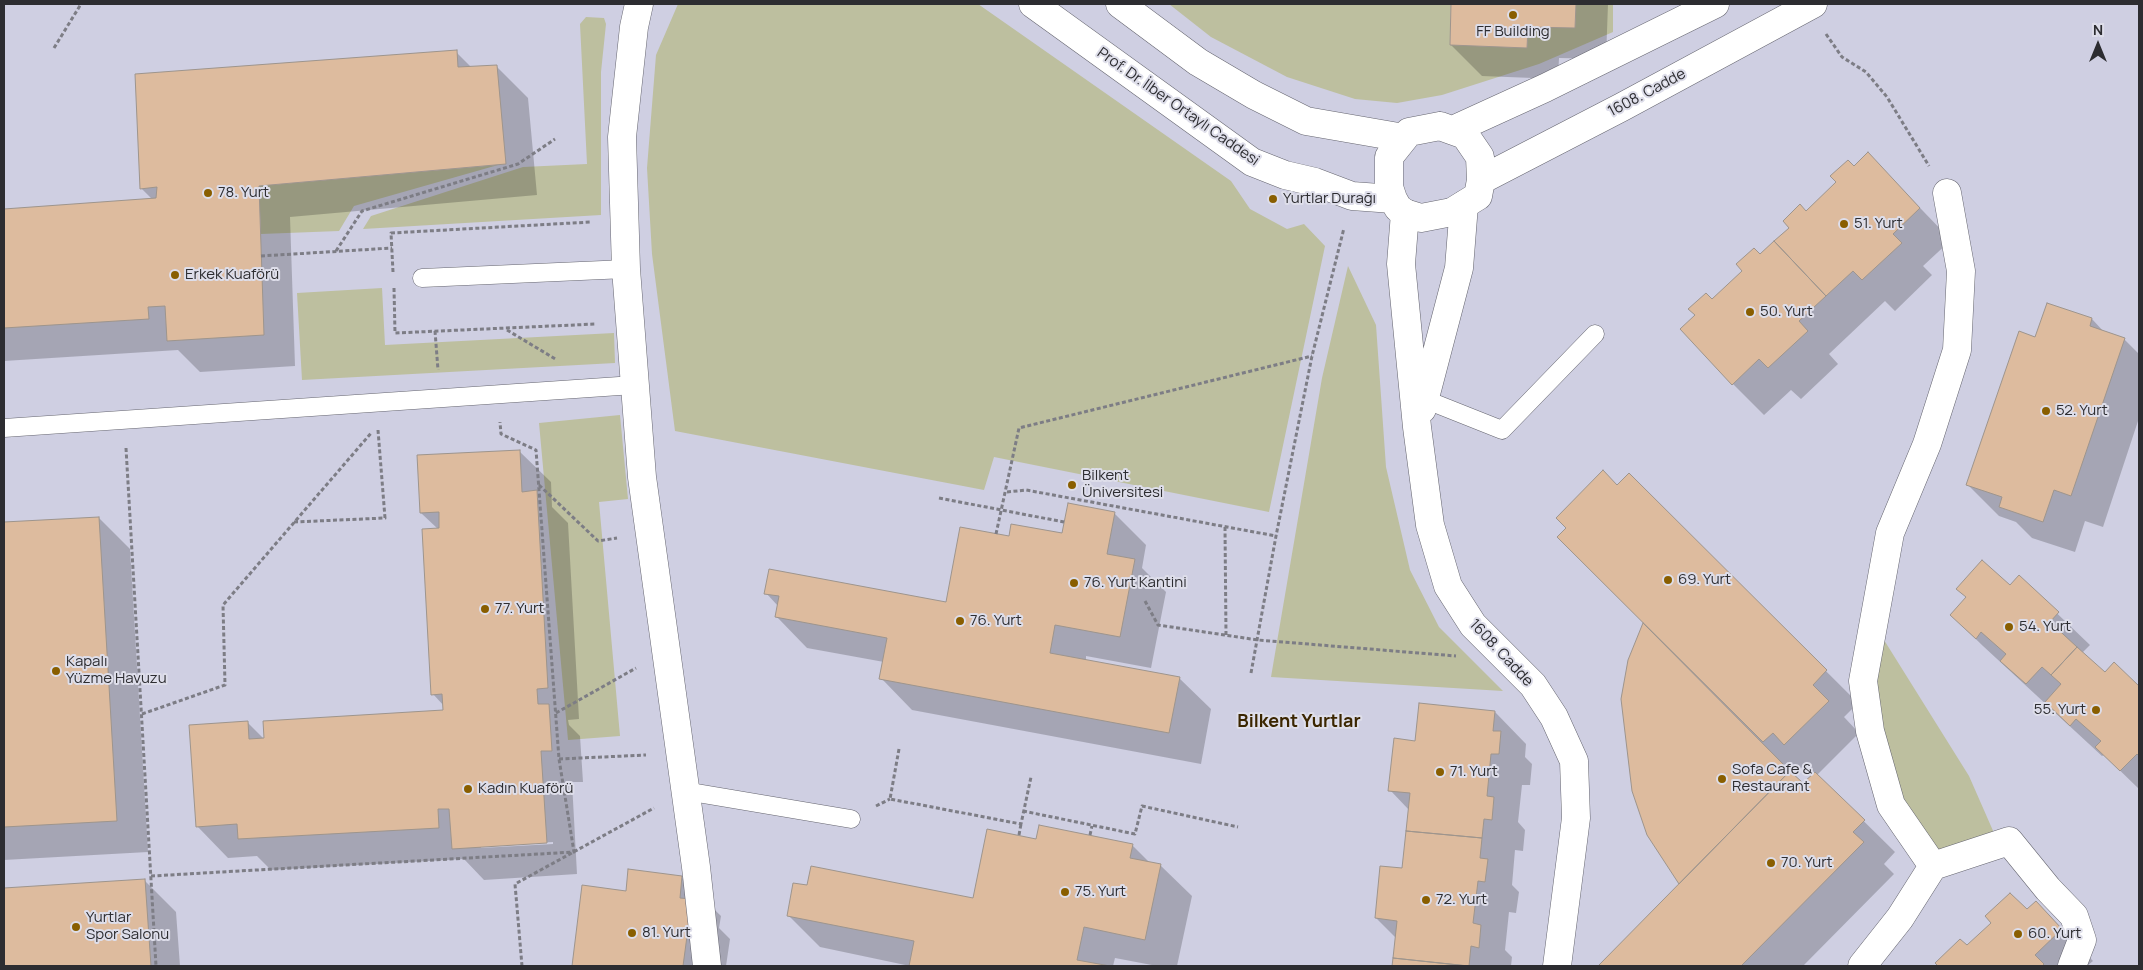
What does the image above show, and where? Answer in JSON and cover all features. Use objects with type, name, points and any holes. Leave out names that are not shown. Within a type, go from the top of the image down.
[{"type":"street","points":[[639,4],[634,27],[622,137],[626,269],[634,384],[642,477],[696,867],[706,966]]},
{"type":"street","name":"Prof. Dr. İlber Ortaylı Caddesi","points":[[1033,4],[1252,162],[1285,175],[1315,182],[1352,196],[1399,206]]},
{"type":"street","points":[[1120,4],[1198,62],[1254,96],[1306,120],[1404,138]]},
{"type":"street","name":"1608. Cadde","points":[[1557,966],[1576,818],[1574,761],[1554,717],[1533,685],[1473,625],[1448,586],[1430,525],[1417,427],[1401,264],[1399,206],[1389,187],[1389,157],[1409,132],[1440,126],[1454,130],[1545,88],[1714,4]]},
{"type":"street","name":"1608. Cadde","points":[[1481,180],[1622,107],[1813,4]]},
{"type":"street","points":[[1399,206],[1421,218],[1452,212],[1478,196],[1481,180],[1480,157],[1465,135],[1454,130]]},
{"type":"street","points":[[1933,866],[1891,805],[1870,731],[1863,681],[1890,533],[1927,444],[1957,350],[1961,271],[1947,193]]},
{"type":"street","name":"1608. Cadde","points":[[1417,427],[1459,268],[1464,205]]},
{"type":"street","points":[[1862,966],[1900,918],[1933,866],[2009,841],[2048,890],[2074,916],[2082,940],[2072,966]]},
{"type":"lane","points":[[422,278],[626,269]]},
{"type":"lane","points":[[1424,399],[1502,430],[1595,334]]},
{"type":"lane","points":[[4,428],[634,384]]},
{"type":"lane","points":[[685,791],[851,819]]},
{"type":"path","points":[[54,48],[81,4]]},
{"type":"path","points":[[1842,57],[1866,72],[1887,97],[1947,193]]},
{"type":"path","points":[[336,251],[362,211],[518,164],[555,139]]},
{"type":"path","points":[[1251,673],[1312,356],[1352,196]]},
{"type":"path","points":[[261,256],[392,248]]},
{"type":"path","points":[[506,329],[570,368],[572,389]]},
{"type":"path","points":[[435,331],[440,398]]},
{"type":"path","points":[[996,534],[1019,428],[1312,356]]},
{"type":"path","points":[[497,394],[501,434],[536,450],[559,759],[574,852]]},
{"type":"path","points":[[124,420],[156,966]]},
{"type":"path","points":[[142,714],[225,686],[222,605],[378,425],[384,518],[294,522]]},
{"type":"path","points":[[539,485],[598,541],[650,534]]},
{"type":"path","points":[[1006,492],[1026,490],[1276,536]]},
{"type":"path","points":[[938,498],[1064,522]]},
{"type":"path","points":[[1225,527],[1226,636]]},
{"type":"path","points":[[1145,601],[1158,625],[1258,640],[1509,660]]},
{"type":"path","points":[[556,713],[667,651]]},
{"type":"path","points":[[898,749],[890,799],[1021,824]]},
{"type":"path","points":[[559,759],[622,757]]},
{"type":"path","points":[[1018,835],[1031,778]]},
{"type":"path","points":[[522,966],[515,884],[685,791]]},
{"type":"path","points":[[1023,811],[1135,834],[1142,806],[1238,827]]},
{"type":"path","points":[[1090,835],[1092,826]]},
{"type":"path","points":[[151,876],[574,852]]},
{"type":"shaded area","name":"Bilkent Üniversitesi","points":[[4,4],[2139,4],[2139,966],[4,966]]},
{"type":"green space","points":[[678,4],[978,4],[1231,181],[1250,209],[1287,229],[1304,224],[1325,246],[1269,512],[994,457],[984,490],[675,431],[652,254],[647,168],[656,55]]},
{"type":"green space","points":[[1169,4],[1451,4],[1450,45],[1527,48],[1528,27],[1575,28],[1576,4],[1613,4],[1613,32],[1539,64],[1442,95],[1397,103],[1355,99],[1287,77],[1211,37]]},
{"type":"green space","points":[[586,17],[604,18],[606,24],[601,72],[601,215],[363,229],[371,216],[523,167],[587,164],[580,24]]},
{"type":"green space","points":[[498,165],[354,206],[339,231],[261,234],[259,186]]},
{"type":"green space","points":[[1348,266],[1376,325],[1386,467],[1410,570],[1439,627],[1503,691],[1271,677],[1322,378]]},
{"type":"green space","points":[[382,288],[385,345],[614,333],[615,363],[302,380],[297,293]]},
{"type":"green space","points":[[620,415],[628,499],[599,502],[620,736],[568,740],[539,423]]},
{"type":"green space","points":[[1884,640],[1969,776],[1994,833],[1938,852],[1903,799],[1880,723],[1876,679]]},
{"type":"building","name":"FF Building","points":[[1451,4],[1576,4],[1575,28],[1528,27],[1527,48],[1450,45]]},
{"type":"building","name":"78. Yurt","points":[[457,50],[458,67],[497,65],[506,164],[259,186],[264,335],[167,341],[165,306],[148,307],[149,319],[4,328],[4,209],[156,198],[157,187],[140,189],[135,74]]},
{"type":"building","name":"51. Yurt","points":[[1868,152],[1920,208],[1893,234],[1902,243],[1862,280],[1853,271],[1826,296],[1774,241],[1789,228],[1783,221],[1800,204],[1806,211],[1836,182],[1830,176],[1848,160],[1854,166]]},
{"type":"building","name":"50. Yurt","points":[[1774,241],[1826,296],[1799,321],[1808,331],[1768,368],[1759,359],[1732,385],[1680,329],[1695,315],[1688,309],[1706,293],[1712,299],[1742,271],[1736,264],[1754,248],[1760,254]]},
{"type":"building","name":"52. Yurt","points":[[2047,303],[2092,318],[2090,326],[2125,338],[2071,496],[2054,490],[2043,522],[1999,507],[2002,497],[1966,485],[2019,331],[2035,337]]},
{"type":"building","name":"77. Yurt","points":[[520,450],[522,492],[537,490],[548,688],[537,689],[538,704],[549,704],[552,751],[541,751],[547,843],[452,849],[449,809],[438,809],[439,828],[238,839],[237,824],[196,827],[189,725],[248,721],[249,739],[264,738],[263,721],[443,710],[442,694],[431,695],[422,529],[439,528],[439,512],[420,513],[417,455]]},
{"type":"building","name":"69. Yurt","points":[[1603,470],[1617,485],[1629,473],[1827,670],[1813,685],[1829,701],[1784,745],[1773,733],[1763,742],[1557,537],[1566,528],[1556,518]]},
{"type":"building","name":"76. Yurt","points":[[1068,503],[1115,512],[1107,554],[1135,559],[1120,637],[1055,625],[1050,653],[1180,677],[1169,733],[879,679],[887,638],[775,617],[779,596],[764,594],[769,569],[946,602],[960,527],[1009,536],[1011,524],[1062,533]]},
{"type":"building","name":"Kapalı Yüzme Havuzu","points":[[99,517],[117,821],[4,827],[4,522]]},
{"type":"building","name":"54. Yurt","points":[[1982,560],[2010,585],[2019,575],[2059,612],[2050,622],[2077,647],[2051,675],[2042,667],[2026,684],[2000,661],[2006,654],[1981,632],[1976,639],[1950,615],[1966,597],[1956,589]]},
{"type":"building","points":[[1643,623],[1790,771],[1679,884],[1647,835],[1632,791],[1621,699],[1628,660]]},
{"type":"building","name":"55. Yurt","points":[[2077,647],[2105,672],[2114,662],[2139,686],[2139,756],[2137,754],[2120,771],[2095,747],[2101,741],[2076,719],[2070,726],[2045,702],[2061,684],[2051,675]]},
{"type":"building","name":"71. Yurt","points":[[1419,703],[1495,711],[1493,731],[1501,731],[1499,754],[1491,754],[1487,796],[1494,797],[1492,820],[1484,819],[1482,838],[1406,831],[1410,793],[1388,791],[1394,738],[1415,741]]},
{"type":"building","name":"70. Yurt","points":[[1790,771],[1803,783],[1815,772],[1865,820],[1853,832],[1864,842],[1741,966],[1598,966]]},
{"type":"building","name":"75. Yurt","points":[[1039,825],[1133,844],[1130,858],[1161,864],[1145,940],[1084,927],[1077,960],[1110,966],[909,966],[914,941],[787,916],[793,883],[807,885],[811,866],[973,898],[987,829],[1036,839]]},
{"type":"building","name":"72. Yurt","points":[[1406,831],[1482,838],[1480,858],[1488,859],[1485,882],[1478,881],[1473,923],[1481,925],[1479,948],[1471,946],[1469,966],[1393,958],[1397,921],[1375,918],[1380,866],[1402,868]]},
{"type":"building","name":"81. Yurt","points":[[628,869],[682,876],[680,898],[692,899],[683,966],[572,966],[582,885],[626,891]]},
{"type":"building","name":"Yurtlar Spor Salonu","points":[[145,879],[151,966],[4,966],[4,888]]},
{"type":"building","name":"60. Yurt","points":[[2010,893],[2027,909],[2036,901],[2062,929],[2035,955],[2044,964],[2042,966],[1938,966],[1935,963],[1960,939],[1967,945],[1991,923],[1985,916]]},
{"type":"building","points":[[1393,958],[1467,966],[1392,966]]},
{"type":"place","name":"FF Building","points":[[1513,15]]},
{"type":"place","name":"78. Yurt","points":[[208,193]]},
{"type":"place","name":"Yurtlar Durağı","points":[[1273,199]]},
{"type":"place","name":"51. Yurt","points":[[1844,224]]},
{"type":"place","name":"Erkek Kuaförü","points":[[175,275]]},
{"type":"place","name":"50. Yurt","points":[[1750,312]]},
{"type":"place","name":"52. Yurt","points":[[2046,411]]},
{"type":"place","name":"Bilkent Üniversitesi","points":[[1072,485]]},
{"type":"place","name":"69. Yurt","points":[[1668,580]]},
{"type":"place","name":"76. Yurt Kantini","points":[[1074,583]]},
{"type":"place","name":"77. Yurt","points":[[485,609]]},
{"type":"place","name":"76. Yurt","points":[[960,621]]},
{"type":"place","name":"54. Yurt","points":[[2009,627]]},
{"type":"place","name":"Kapalı Yüzme Havuzu","points":[[56,671]]},
{"type":"place","name":"55. Yurt","points":[[2096,710]]},
{"type":"place","name":"71. Yurt","points":[[1440,772]]},
{"type":"place","name":"Sofa Cafe & Restaurant","points":[[1722,779]]},
{"type":"place","name":"Kadın Kuaförü","points":[[468,789]]},
{"type":"place","name":"70. Yurt","points":[[1771,863]]},
{"type":"place","name":"75. Yurt","points":[[1065,892]]},
{"type":"place","name":"72. Yurt","points":[[1426,900]]},
{"type":"place","name":"Yurtlar Spor Salonu","points":[[76,927]]},
{"type":"place","name":"81. Yurt","points":[[632,933]]},
{"type":"place","name":"60. Yurt","points":[[2018,934]]},
{"type":"district","name":"Bilkent Yurtlar","points":[[1299,722]]}]
